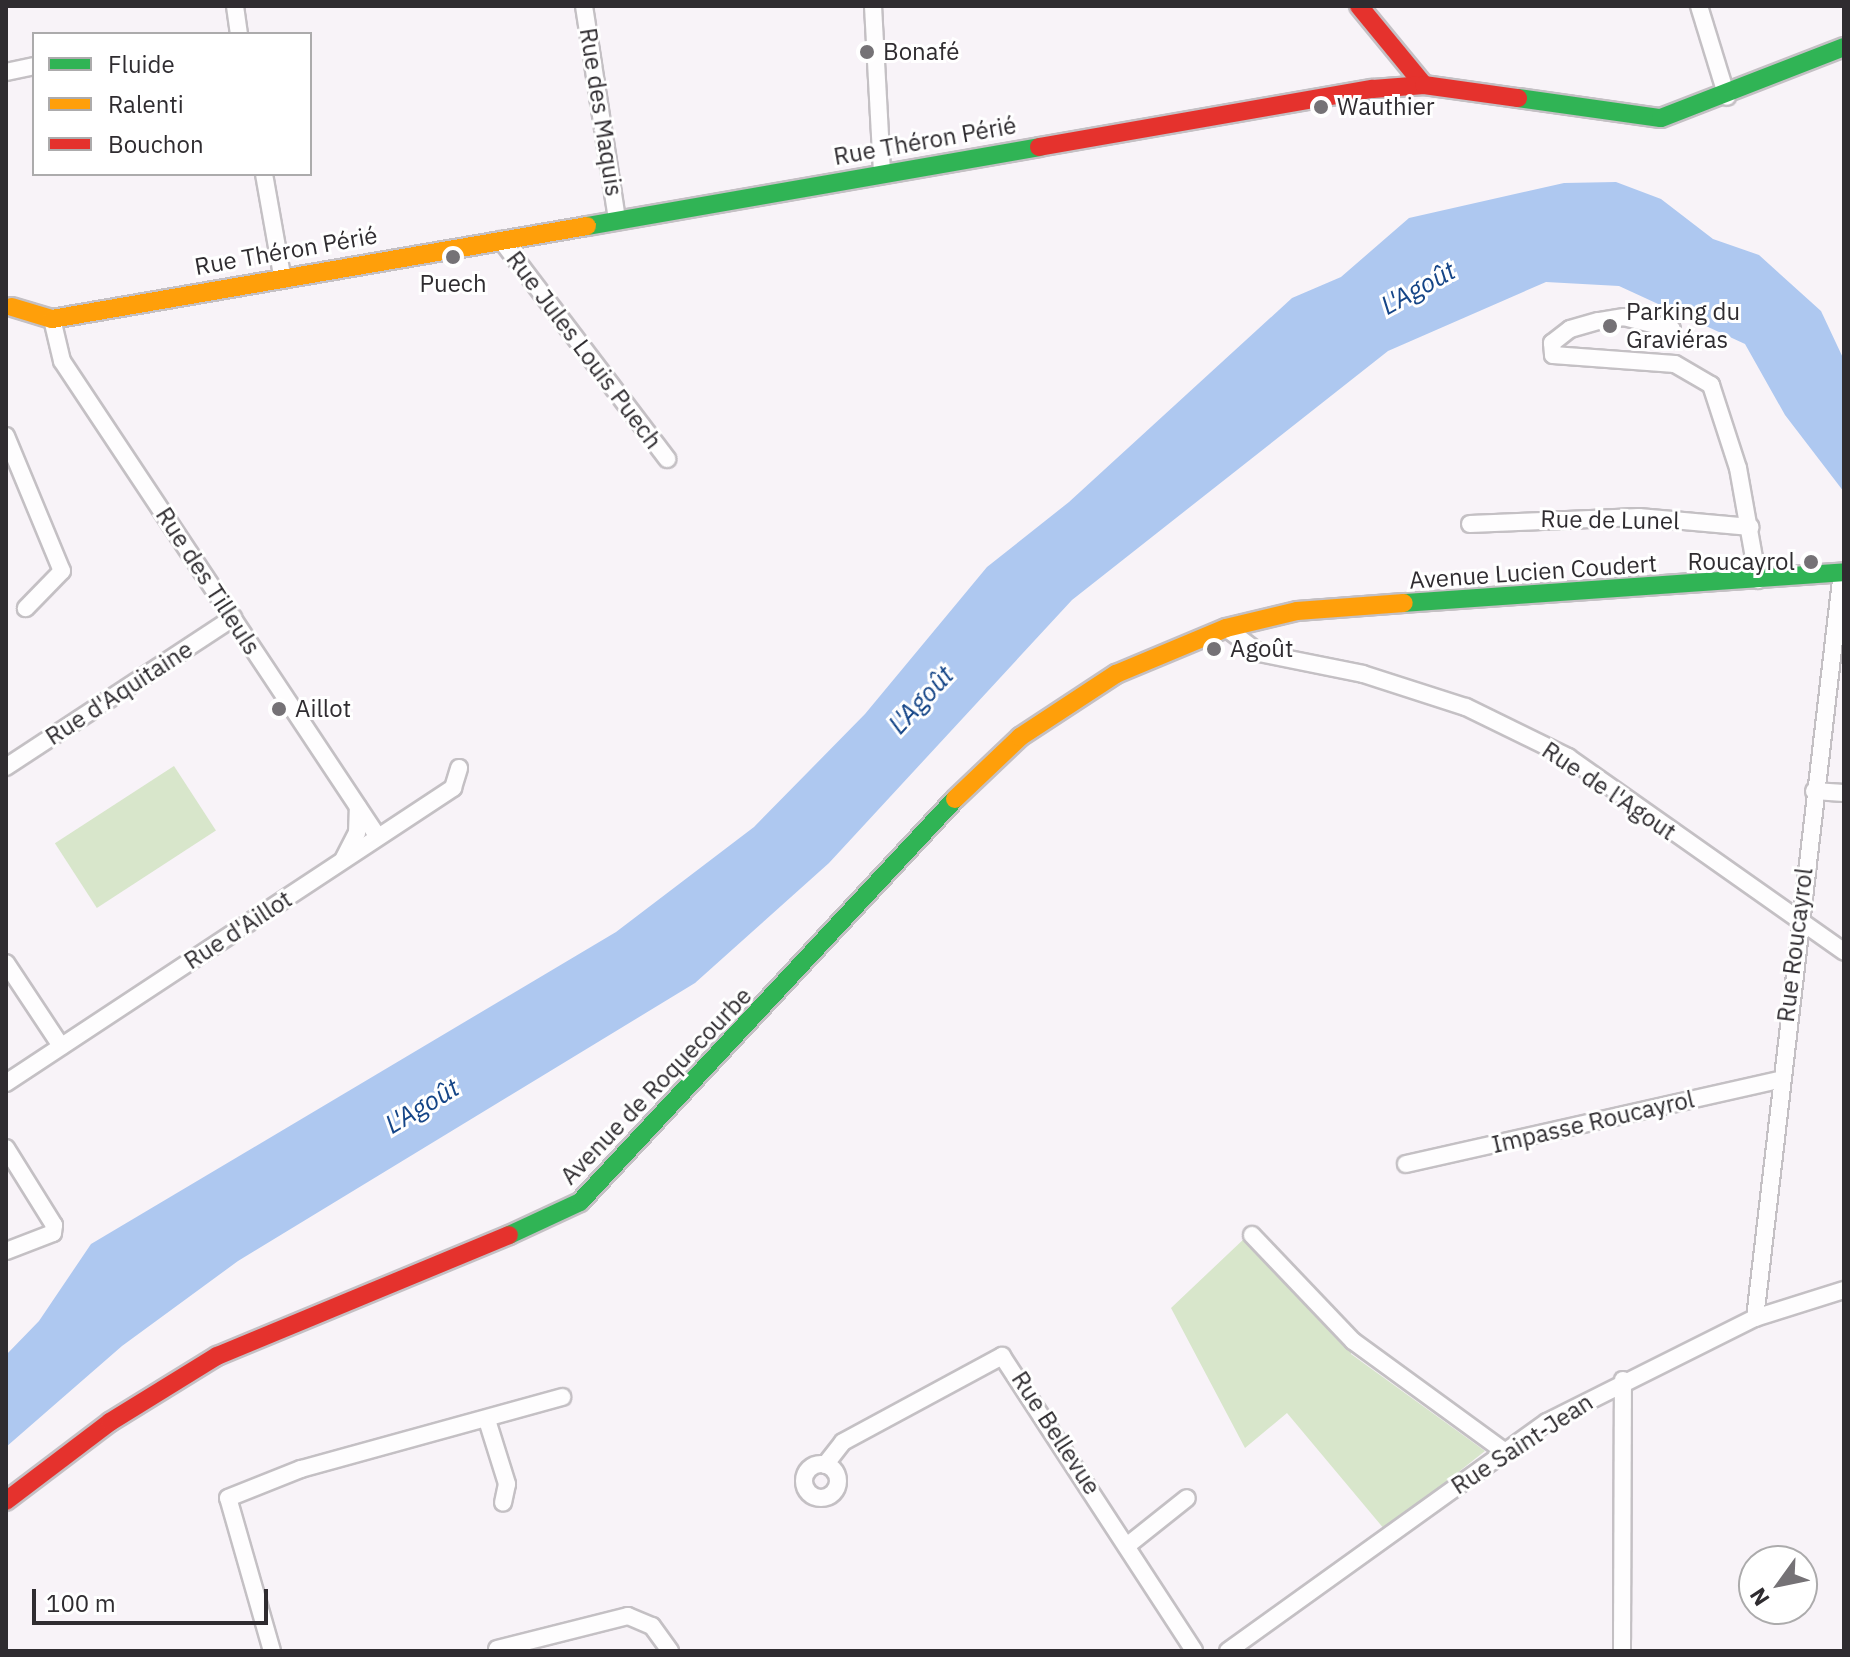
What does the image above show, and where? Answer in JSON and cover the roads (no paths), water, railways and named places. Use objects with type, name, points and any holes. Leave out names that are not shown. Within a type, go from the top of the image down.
[{"type":"main road","points":[[1359,6],[1424,85]]},
{"type":"main road","name":"Rue Théron Périé","points":[[8,305],[52,319],[282,275],[1424,85],[1639,118],[1727,97],[1844,47]]},
{"type":"main road","name":"Avenue Lucien Coudert","points":[[1226,628],[1297,611],[1843,572]]},
{"type":"main road","name":"Avenue de Roquecourbe","points":[[6,1501],[110,1422],[217,1356],[429,1273],[580,1202],[717,1063],[916,837],[1020,737],[1116,674],[1226,628]]},
{"type":"street","points":[[235,6],[239,32]]},
{"type":"street","name":"Rue des Maquis","points":[[584,6],[617,218]]},
{"type":"street","points":[[873,6],[882,173]]},
{"type":"street","points":[[1699,6],[1727,97]]},
{"type":"street","points":[[6,72],[32,66]]},
{"type":"street","points":[[264,176],[282,275]]},
{"type":"street","name":"Rue Jules Louis Puech","points":[[501,240],[667,459]]},
{"type":"street","points":[[1672,329],[1624,317],[1598,321],[1561,336],[1552,343],[1553,355],[1675,364],[1711,385],[1751,527],[1758,580]]},
{"type":"street","name":"Rue des Tilleuls","points":[[52,319],[62,361],[378,837]]},
{"type":"street","points":[[6,436],[62,571],[26,608]]},
{"type":"street","name":"Rue de Lunel","points":[[1470,524],[1639,517],[1751,527]]},
{"type":"street","name":"Rue Roucayrol","points":[[1755,1318],[1797,925],[1814,791],[1838,646],[1843,572]]},
{"type":"street","name":"Rue d'Aquitaine","points":[[6,767],[233,618]]},
{"type":"street","name":"Rue de l'Agout","points":[[1226,628],[1259,653],[1363,674],[1466,707],[1568,757],[1797,925],[1844,952]]},
{"type":"street","name":"Rue d'Aillot","points":[[6,1083],[453,788],[459,768]]},
{"type":"street","points":[[1814,791],[1844,793]]},
{"type":"street","points":[[341,862],[357,833],[358,807]]},
{"type":"street","points":[[6,963],[61,1046]]},
{"type":"street","name":"Impasse Roucayrol","points":[[1406,1164],[1780,1080]]},
{"type":"street","points":[[6,1148],[54,1225],[53,1233],[6,1251]]},
{"type":"street","points":[[1252,1235],[1353,1341],[1505,1452]]},
{"type":"street","name":"Rue Saint-Jean","points":[[1228,1651],[1505,1452],[1623,1380],[1755,1318],[1844,1290]]},
{"type":"street","name":"Rue Bellevue","points":[[825,1465],[843,1442],[1002,1356],[1128,1545],[1194,1651]]},
{"type":"street","points":[[1622,1651],[1623,1380]]},
{"type":"street","points":[[272,1651],[228,1498],[301,1469],[562,1397]]},
{"type":"street","points":[[487,1420],[507,1484],[503,1503]]},
{"type":"street","points":[[1128,1545],[1187,1498]]},
{"type":"street","points":[[497,1649],[628,1616],[652,1626],[670,1651]]},
{"type":"water","name":"L'Agoût","points":[[1616,182],[1661,199],[1713,239],[1759,255],[1821,311],[1844,360],[1844,492],[1785,415],[1745,344],[1619,286],[1546,282],[1388,351],[1072,600],[829,863],[695,983],[238,1261],[122,1346],[6,1447],[6,1355],[39,1321],[91,1244],[616,932],[754,827],[865,714],[987,567],[1069,502],[1292,298],[1341,277],[1409,218],[1564,183]]},
{"type":"place","name":"Bonafé","points":[[867,52]]},
{"type":"place","name":"Wauthier","points":[[1321,107]]},
{"type":"place","name":"Puech","points":[[453,257]]},
{"type":"place","name":"Parking du Graviéras","points":[[1610,326]]},
{"type":"place","name":"Roucayrol","points":[[1811,562]]},
{"type":"place","name":"Agoût","points":[[1214,649]]},
{"type":"place","name":"Aillot","points":[[279,709]]}]
